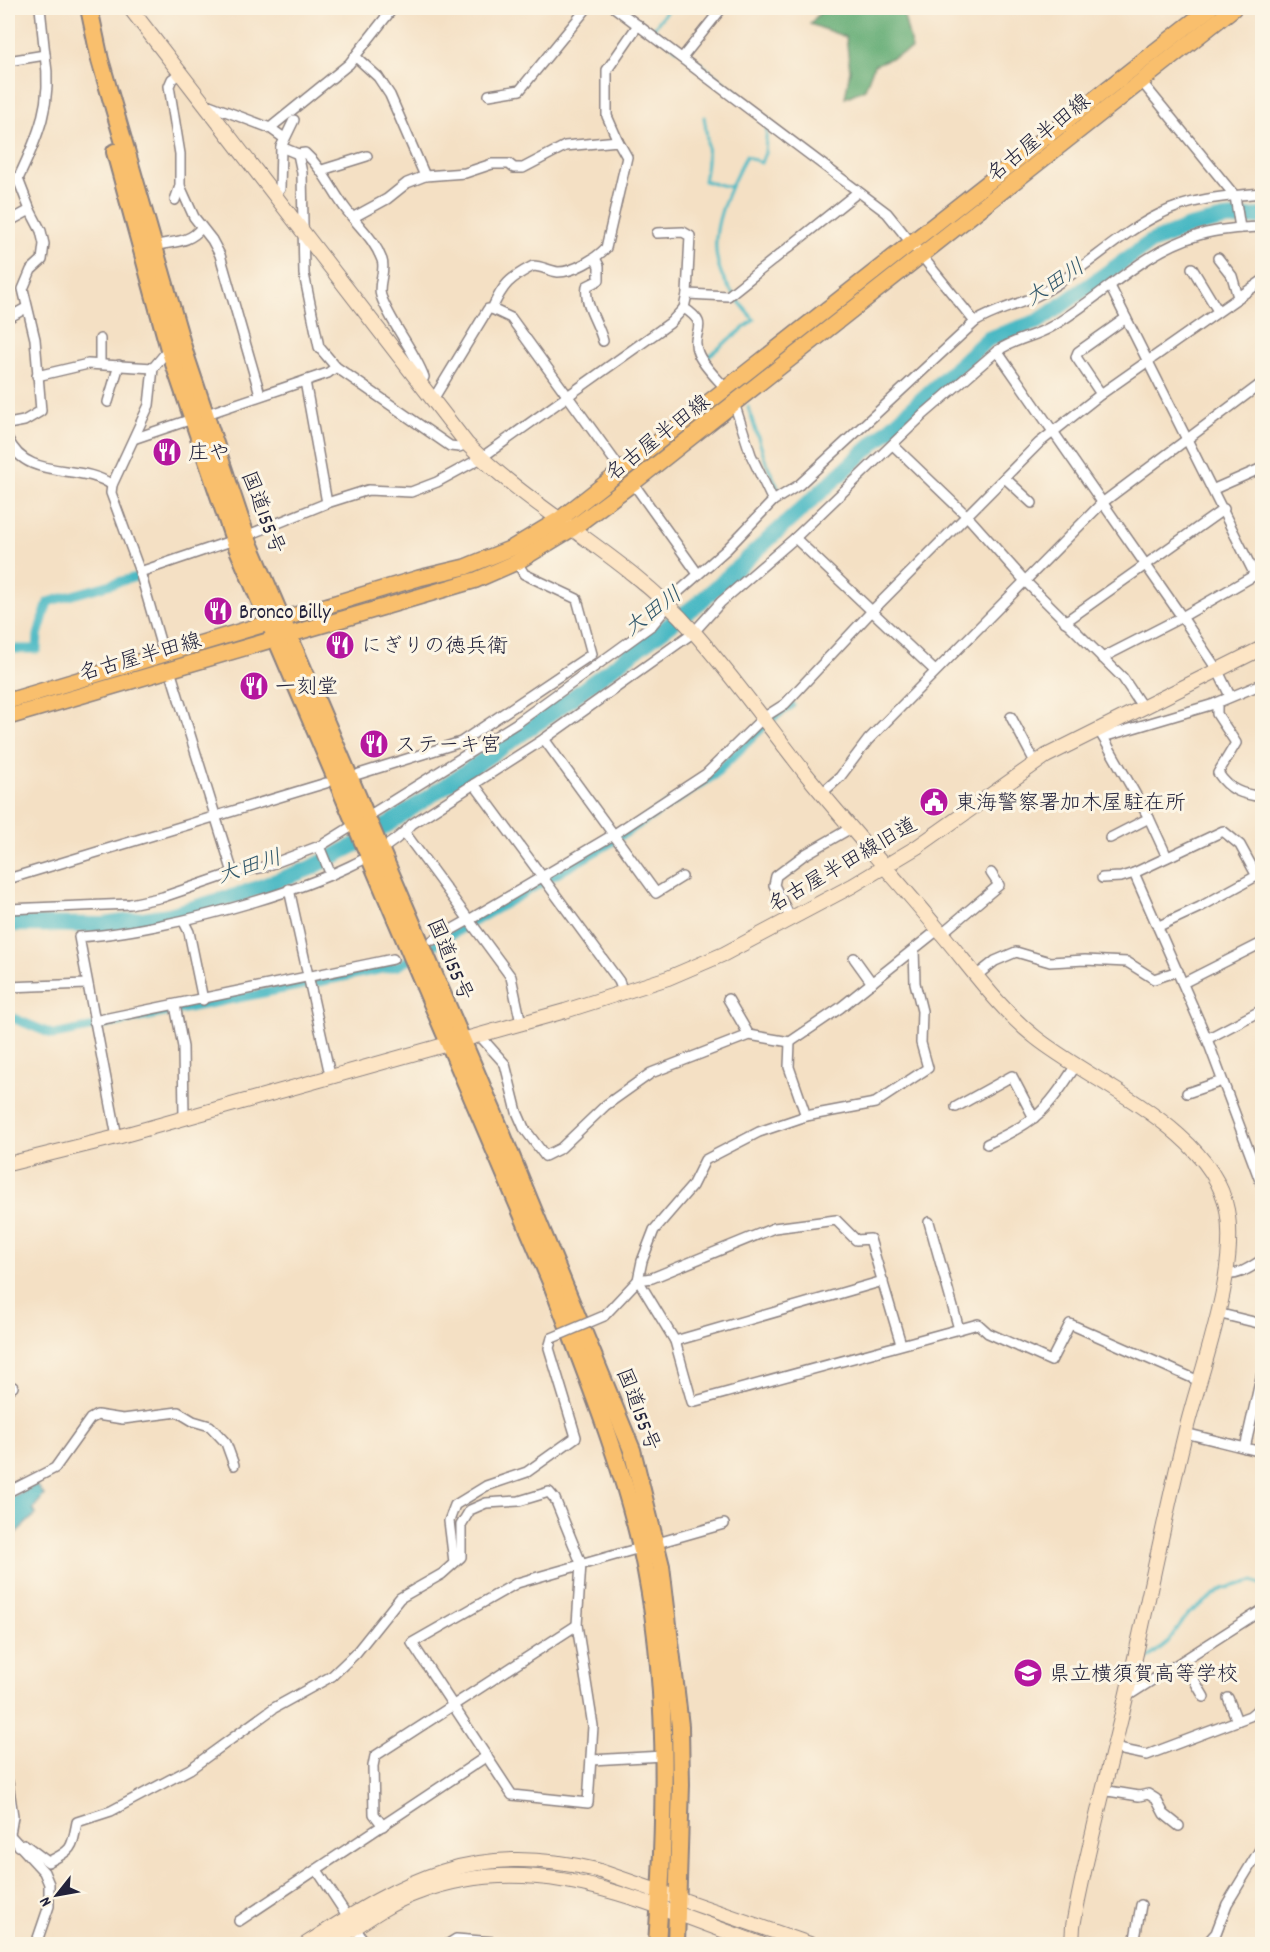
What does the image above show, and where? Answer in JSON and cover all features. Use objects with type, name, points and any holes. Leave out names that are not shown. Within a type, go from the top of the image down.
[{"type":"highway","name":"国道155号","points":[[77,8],[169,349],[198,416],[240,538],[361,821],[377,851],[455,1041],[588,1378],[649,1547],[661,1566],[680,1726],[681,1785],[676,1944]]},
{"type":"highway","name":"国道155号","points":[[89,8],[100,60],[154,246],[198,416]]},
{"type":"highway","name":"国道155号","points":[[649,1547],[663,1756],[657,1944]]},
{"type":"main road","name":"名古屋半田線","points":[[8,701],[164,655],[432,594],[516,562],[573,528],[633,483],[911,242],[1210,8]]},
{"type":"main road","name":"名古屋半田線","points":[[8,717],[170,670],[279,629],[465,567],[512,548],[560,519],[622,471],[731,397],[923,255],[1234,8]]},
{"type":"street","points":[[8,184],[18,179],[35,147],[48,98],[40,8]]},
{"type":"street","points":[[130,8],[434,398],[467,444],[510,483],[630,570],[671,606],[692,629],[822,793],[976,976],[1033,1035],[1181,1134],[1208,1165],[1222,1191],[1227,1210],[1229,1237],[1225,1274],[1185,1433],[1126,1697],[1082,1876],[1072,1944]]},
{"type":"street","points":[[270,128],[356,57],[393,8]]},
{"type":"street","points":[[489,95],[520,90],[587,8]]},
{"type":"street","points":[[615,8],[887,213],[975,322]]},
{"type":"street","points":[[682,58],[722,8]]},
{"type":"street","points":[[1260,8],[1263,14]]},
{"type":"street","points":[[492,309],[500,291],[510,279],[533,266],[561,272],[594,258],[606,248],[627,158],[607,116],[607,70],[638,25]]},
{"type":"street","points":[[8,61],[45,55]]},
{"type":"street","points":[[356,57],[378,77],[390,95],[424,176]]},
{"type":"street","points":[[175,200],[180,186],[180,154],[169,86],[172,79],[180,74]]},
{"type":"street","points":[[1141,81],[1235,196],[1240,228]]},
{"type":"street","points":[[202,102],[270,128],[297,154],[302,173],[304,274],[316,339],[336,367],[450,446],[459,447],[467,444]]},
{"type":"street","points":[[274,195],[280,189],[282,142],[294,120]]},
{"type":"street","points":[[354,217],[387,199],[407,183],[424,176],[465,173],[492,164],[509,164],[514,168],[523,168],[565,146],[618,141]]},
{"type":"street","points":[[297,154],[305,153],[322,170],[329,185],[376,248],[383,263],[380,295],[415,354],[424,377],[421,383]]},
{"type":"street","points":[[322,170],[367,156]]},
{"type":"street","points":[[8,424],[24,421],[41,411],[35,339],[26,308],[24,281],[44,255],[41,231],[18,179]]},
{"type":"street","points":[[180,186],[201,228],[212,240],[220,255],[260,394]]},
{"type":"street","points":[[687,294],[728,296],[858,192]]},
{"type":"street","points":[[8,909],[130,904],[163,897],[233,873],[292,858],[322,844],[400,798],[518,723],[652,625],[698,574],[727,549],[773,501],[799,485],[975,322],[991,312],[1022,303],[1044,292],[1124,235],[1161,213],[1202,200],[1263,193]]},
{"type":"street","points":[[8,222],[30,210]]},
{"type":"street","points":[[117,1137],[79,937],[140,931],[184,922],[290,889],[377,851],[405,833],[412,824],[543,739],[692,629],[795,538],[924,414],[1005,345],[1050,328],[1146,258],[1179,242],[1200,234],[1263,227]]},
{"type":"street","points":[[154,246],[186,240],[196,235],[201,228]]},
{"type":"street","points":[[141,572],[368,490],[402,492],[423,488],[481,458],[670,323],[684,308],[687,294],[690,236],[683,232],[657,233]]},
{"type":"street","points":[[594,258],[599,266],[599,280],[587,285],[585,299],[599,326],[603,341]]},
{"type":"street","points":[[1218,258],[1232,276],[1238,297]]},
{"type":"street","points":[[1192,268],[1218,311]]},
{"type":"street","points":[[433,940],[613,835],[706,774],[763,718],[785,704],[872,611],[1053,431],[1101,394],[1263,281]]},
{"type":"street","points":[[1102,658],[1259,574],[1110,286]]},
{"type":"street","points":[[8,318],[26,308]]},
{"type":"street","points":[[684,308],[699,320],[696,342],[698,354],[731,397],[751,455],[773,501]]},
{"type":"street","points":[[434,398],[488,309],[492,309],[512,318],[622,471]]},
{"type":"street","points":[[1101,394],[1076,357],[1078,352],[1126,318]]},
{"type":"street","points":[[100,339],[100,364]]},
{"type":"street","points":[[164,655],[141,572],[115,505],[112,485],[136,438],[149,405],[153,368],[169,349]]},
{"type":"street","points":[[997,351],[1218,670],[1230,696]]},
{"type":"street","points":[[37,376],[88,364],[153,368]]},
{"type":"street","points":[[108,402],[119,365]]},
{"type":"street","points":[[136,438],[260,394],[305,381],[336,367]]},
{"type":"street","points":[[305,381],[327,503]]},
{"type":"street","points":[[822,793],[840,777],[868,740],[935,670],[1102,503],[1263,383]]},
{"type":"street","points":[[8,439],[32,465],[93,474],[112,485]]},
{"type":"street","points":[[893,445],[967,516],[1025,581],[1123,678],[1143,708]]},
{"type":"street","points":[[1214,489],[1263,468]]},
{"type":"street","points":[[1006,479],[1032,503]]},
{"type":"street","points":[[633,483],[698,574]]},
{"type":"street","points":[[1065,621],[1224,509]]},
{"type":"street","points":[[795,538],[935,670]]},
{"type":"street","points":[[359,774],[461,742],[592,654],[577,599],[524,574],[516,562]]},
{"type":"street","name":"名古屋半田線旧道","points":[[8,1164],[117,1137],[330,1075],[624,994],[724,954],[791,919],[917,847],[1035,762],[1100,733],[1143,708],[1263,648]]},
{"type":"street","points":[[170,670],[233,873]]},
{"type":"street","points":[[1167,856],[1149,818],[1100,733],[1217,702],[1263,684]]},
{"type":"street","points":[[1217,702],[1217,714],[1236,743],[1218,773],[1229,787],[1239,794],[1263,797]]},
{"type":"street","points":[[1011,717],[1035,762]]},
{"type":"street","points":[[543,739],[656,893],[682,877]]},
{"type":"street","points":[[8,879],[326,783]]},
{"type":"street","points":[[474,784],[619,981],[624,994]]},
{"type":"street","points":[[1110,837],[1149,818]]},
{"type":"street","points":[[791,919],[774,885],[776,876],[804,855],[851,828]]},
{"type":"street","points":[[1102,878],[1121,877],[1134,873],[1223,831],[1240,845],[1260,875],[1200,908],[1159,926]]},
{"type":"street","points":[[405,833],[511,977],[521,1023]]},
{"type":"street","points":[[321,850],[330,873]]},
{"type":"street","points":[[479,1035],[505,1064],[517,1112],[524,1128],[545,1156],[561,1148],[606,1105],[651,1073],[749,1035],[790,1042],[872,983],[999,885],[991,873]]},
{"type":"street","points":[[1134,873],[1207,1038],[1263,1186]]},
{"type":"street","points":[[290,889],[330,1075]]},
{"type":"street","points":[[184,922],[189,932],[203,1000]]},
{"type":"street","points":[[1184,983],[1263,943]]},
{"type":"street","points":[[454,1562],[449,1521],[455,1505],[486,1486],[527,1472],[576,1437],[549,1348],[552,1338],[604,1316],[638,1280],[642,1261],[654,1230],[692,1186],[705,1160],[759,1132],[806,1116],[875,1103],[928,1068],[921,1042],[922,1011],[915,984],[914,949]]},
{"type":"street","points":[[976,976],[995,961],[1016,952],[1050,963],[1085,960],[1127,962],[1154,979],[1178,971]]},
{"type":"street","points":[[854,958],[872,983]]},
{"type":"street","points":[[94,1021],[393,959]]},
{"type":"street","points":[[8,987],[87,984]]},
{"type":"street","points":[[728,999],[749,1035]]},
{"type":"street","points":[[175,1005],[183,1047],[184,1118]]},
{"type":"street","points":[[1207,1038],[1263,1010]]},
{"type":"street","points":[[790,1042],[789,1067],[806,1116]]},
{"type":"street","points":[[987,1144],[1022,1129],[1053,1102],[1076,1065]]},
{"type":"street","points":[[956,1107],[1012,1076],[1034,1118]]},
{"type":"street","points":[[1187,1093],[1222,1081]]},
{"type":"street","points":[[638,1280],[652,1278],[774,1228],[836,1220],[856,1240],[870,1239],[901,1344]]},
{"type":"street","points":[[929,1222],[959,1329]]},
{"type":"street","points":[[1225,1274],[1232,1275],[1243,1271],[1263,1260]]},
{"type":"street","points":[[638,1280],[675,1341],[693,1402],[978,1324],[988,1333],[1052,1361],[1070,1324],[1199,1381]]},
{"type":"street","points":[[675,1341],[884,1281]]},
{"type":"street","points":[[1217,1313],[1263,1324]]},
{"type":"street","points":[[1245,1448],[1263,1373]]},
{"type":"street","points":[[8,1492],[55,1468],[90,1419],[97,1415],[123,1419],[178,1413],[210,1426],[226,1443],[234,1464]]},
{"type":"street","points":[[1185,1433],[1263,1452]]},
{"type":"street","points":[[19,1846],[24,1844],[48,1862],[66,1853],[73,1847],[77,1822],[111,1811],[190,1769],[274,1708],[332,1676],[356,1653],[400,1598],[442,1574],[462,1554],[461,1525],[471,1510],[486,1503],[519,1501],[549,1492],[555,1499],[582,1563],[577,1625],[593,1726],[588,1803],[512,1795],[412,1642],[517,1583],[582,1563],[649,1547],[724,1524]]},
{"type":"street","points":[[1126,1697],[1263,1610]]},
{"type":"street","points":[[383,1826],[374,1814],[373,1766],[375,1756],[577,1625]]},
{"type":"street","points":[[1182,1661],[1204,1697]]},
{"type":"street","points":[[1228,1698],[1236,1721]]},
{"type":"street","points":[[1113,1748],[1147,1755],[1250,1716],[1263,1706]]},
{"type":"street","points":[[239,1921],[487,1756]]},
{"type":"street","points":[[591,1760],[663,1756]]},
{"type":"street","points":[[8,1782],[13,1816],[9,1833],[44,1872],[49,1884],[49,1906],[36,1944]]},
{"type":"street","points":[[1102,1790],[1148,1794],[1156,1799],[1164,1814],[1179,1826]]},
{"type":"street","points":[[1206,1944],[1216,1933],[1227,1904],[1263,1846]]},
{"type":"street","points":[[317,1870],[366,1944]]},
{"type":"street","points":[[306,1944],[417,1893],[482,1876],[514,1873],[574,1881],[659,1899],[676,1898],[810,1944]]},
{"type":"street","points":[[659,1899],[676,1915],[761,1944]]},
{"type":"street","points":[[1134,1944],[1141,1905]]},
{"type":"street","points":[[331,1944],[352,1923]]},
{"type":"street","points":[[448,1944],[456,1939],[521,1944]]},
{"type":"green space","points":[[824,8],[902,8],[912,49],[874,65],[865,89],[845,98],[850,70],[846,37],[810,24]]},
{"type":"water","points":[[36,1485],[44,1495],[33,1509],[36,1514],[8,1540],[8,1499]]},
{"type":"waterway","points":[[669,8],[653,29],[677,49]]},
{"type":"waterway","points":[[690,55],[769,120]]},
{"type":"waterway","points":[[704,117],[707,149],[704,181],[730,187]]},
{"type":"waterway","points":[[706,358],[754,320],[726,283],[719,267],[716,235],[731,186],[746,156],[761,163],[765,153],[767,126]]},
{"type":"waterway","name":"大田川","points":[[8,924],[104,925],[169,915],[239,895],[311,868],[368,838],[545,718],[700,602],[988,339],[1039,321],[1151,242],[1189,227],[1224,219],[1262,216]]},
{"type":"waterway","points":[[748,407],[766,462],[779,490]]},
{"type":"waterway","points":[[8,649],[37,649],[38,635],[48,602],[136,577]]},
{"type":"waterway","points":[[8,1016],[54,1035],[398,966],[610,843],[713,776],[772,718],[791,705]]},
{"type":"waterway","points":[[1140,1665],[1168,1642],[1187,1615],[1223,1589],[1253,1581],[1262,1585]]},
{"type":"place","name":"庄や","points":[[167,452]]},
{"type":"place","name":"Bronco Billy","points":[[218,611]]},
{"type":"place","name":"にぎりの徳兵衛","points":[[340,645]]},
{"type":"place","name":"一刻堂","points":[[254,686]]},
{"type":"place","name":"ステーキ宮","points":[[374,744]]},
{"type":"place","name":"東海警察署加木屋駐在所","points":[[934,802]]},
{"type":"place","name":"県立横須賀高等学校","points":[[1028,1673]]}]
